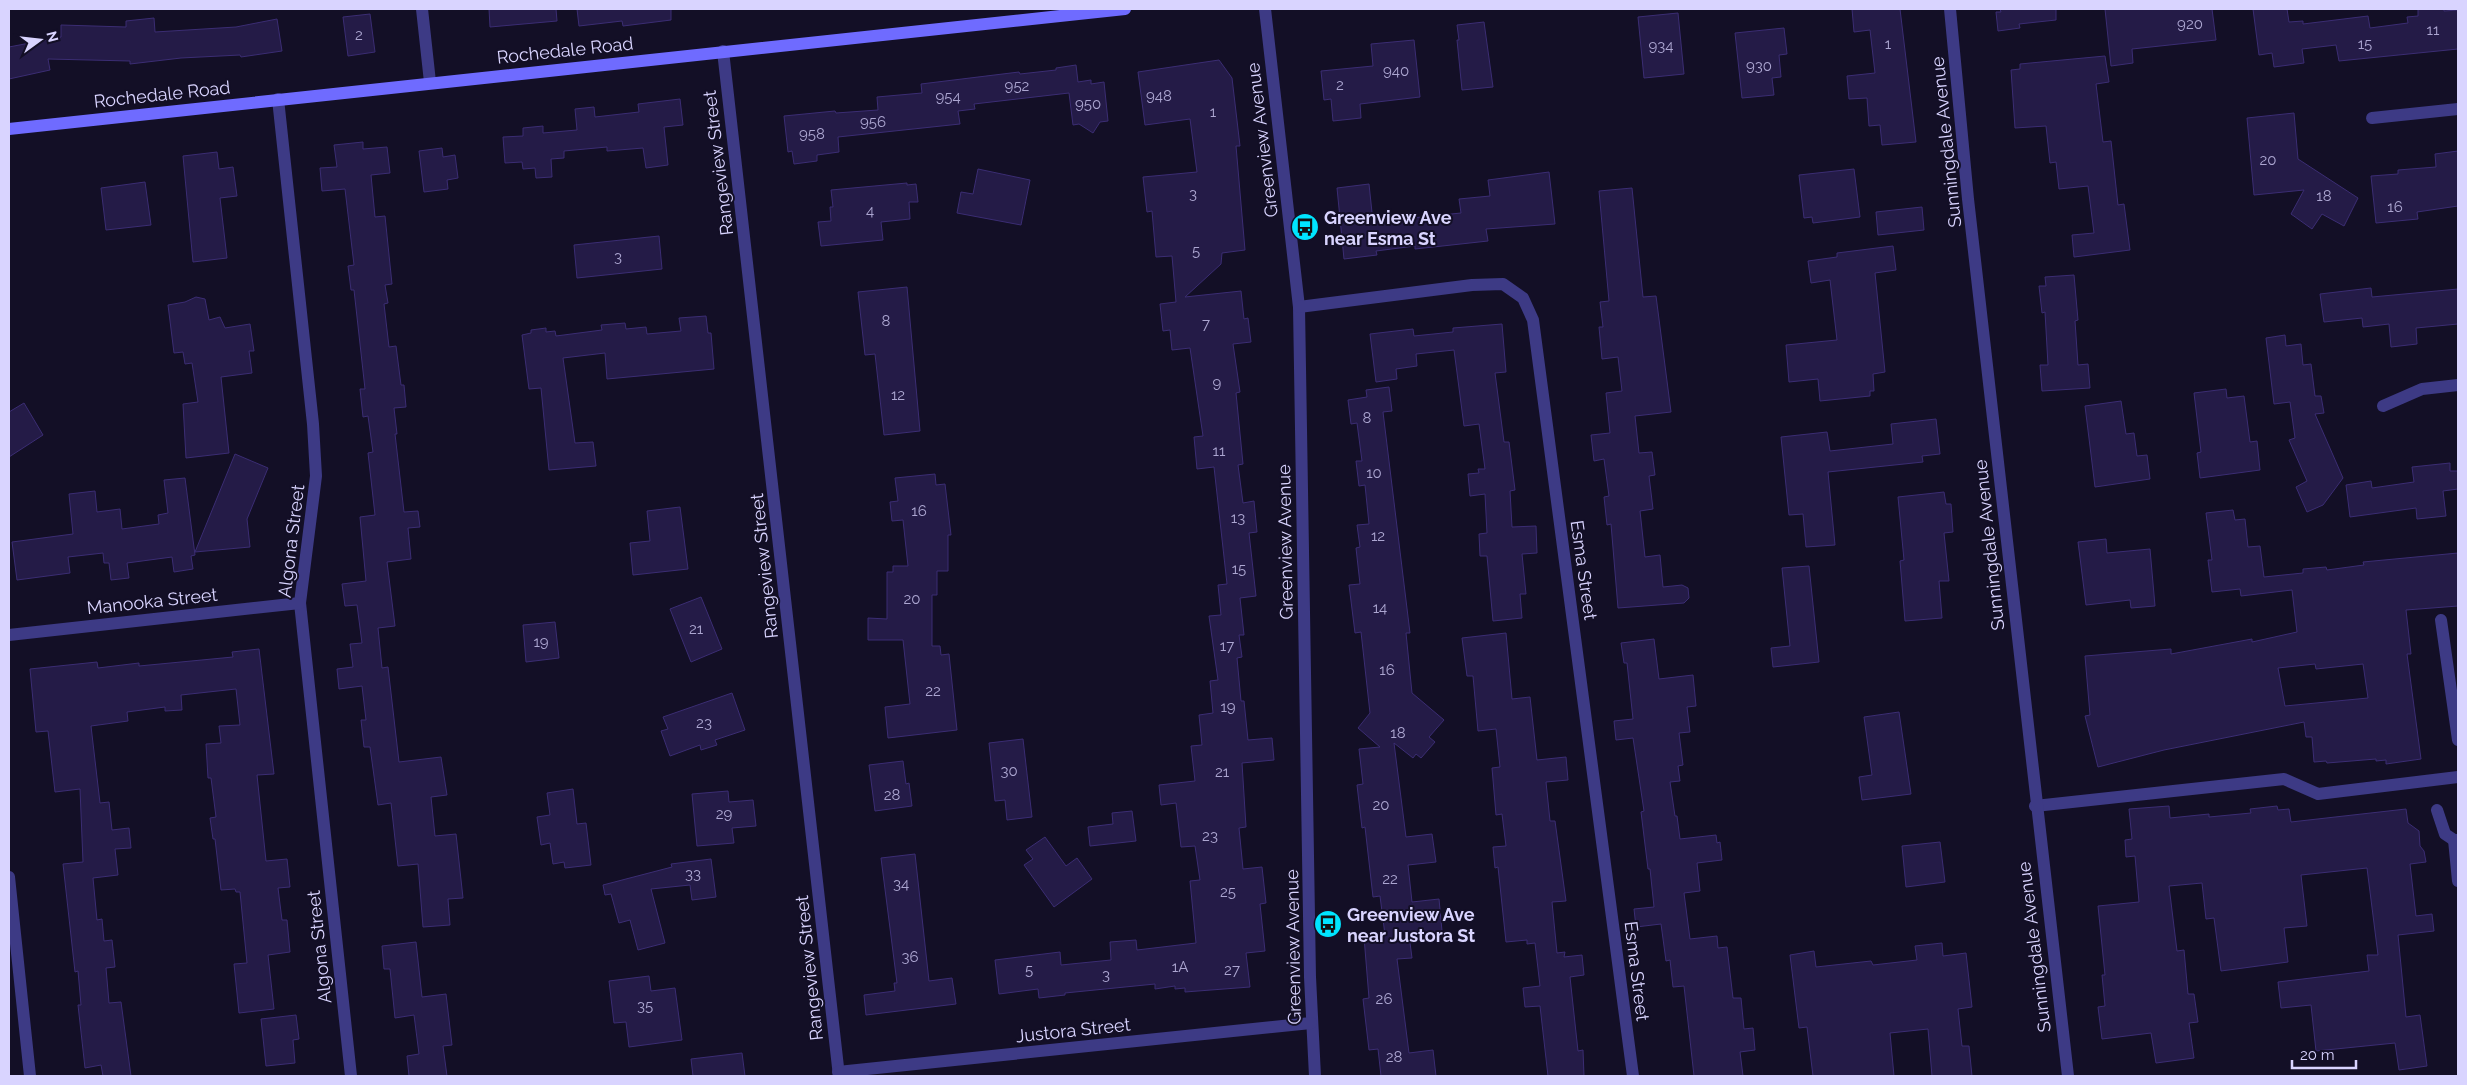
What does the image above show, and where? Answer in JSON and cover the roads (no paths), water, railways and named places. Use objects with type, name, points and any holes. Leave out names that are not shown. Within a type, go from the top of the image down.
[{"type":"main road","name":"Rochedale Road","points":[[9,129],[430,82],[1125,9]]},
{"type":"street","points":[[422,9],[430,82]]},
{"type":"street","name":"Greenview Avenue","points":[[1265,9],[1299,307],[1314,1076]]},
{"type":"street","name":"Sunningdale Avenue","points":[[1950,9],[1968,199],[2068,1076]]},
{"type":"street","name":"Rangeview Street","points":[[723,51],[839,1074]]},
{"type":"street","name":"Algona Street","points":[[278,99],[313,424],[316,476],[300,602],[351,1076]]},
{"type":"street","points":[[2372,118],[2458,109]]},
{"type":"street","name":"Esma Street","points":[[1299,307],[1472,285],[1503,284],[1523,298],[1533,320],[1633,1076]]},
{"type":"street","points":[[2383,406],[2422,389],[2458,385]]},
{"type":"street","name":"Manooka Street","points":[[9,635],[300,602]]},
{"type":"street","points":[[2441,620],[2458,740]]},
{"type":"street","points":[[2036,806],[2284,779],[2318,794],[2458,777]]},
{"type":"street","points":[[2437,810],[2446,834],[2456,840],[2458,880]]},
{"type":"street","points":[[9,877],[30,1076]]},
{"type":"street","name":"Justora Street","points":[[839,1074],[1312,1023]]},
{"type":"place","name":"Greenview Ave near Esma St","points":[[1305,227]]},
{"type":"place","name":"Greenview Ave near Justora St","points":[[1328,924]]}]
